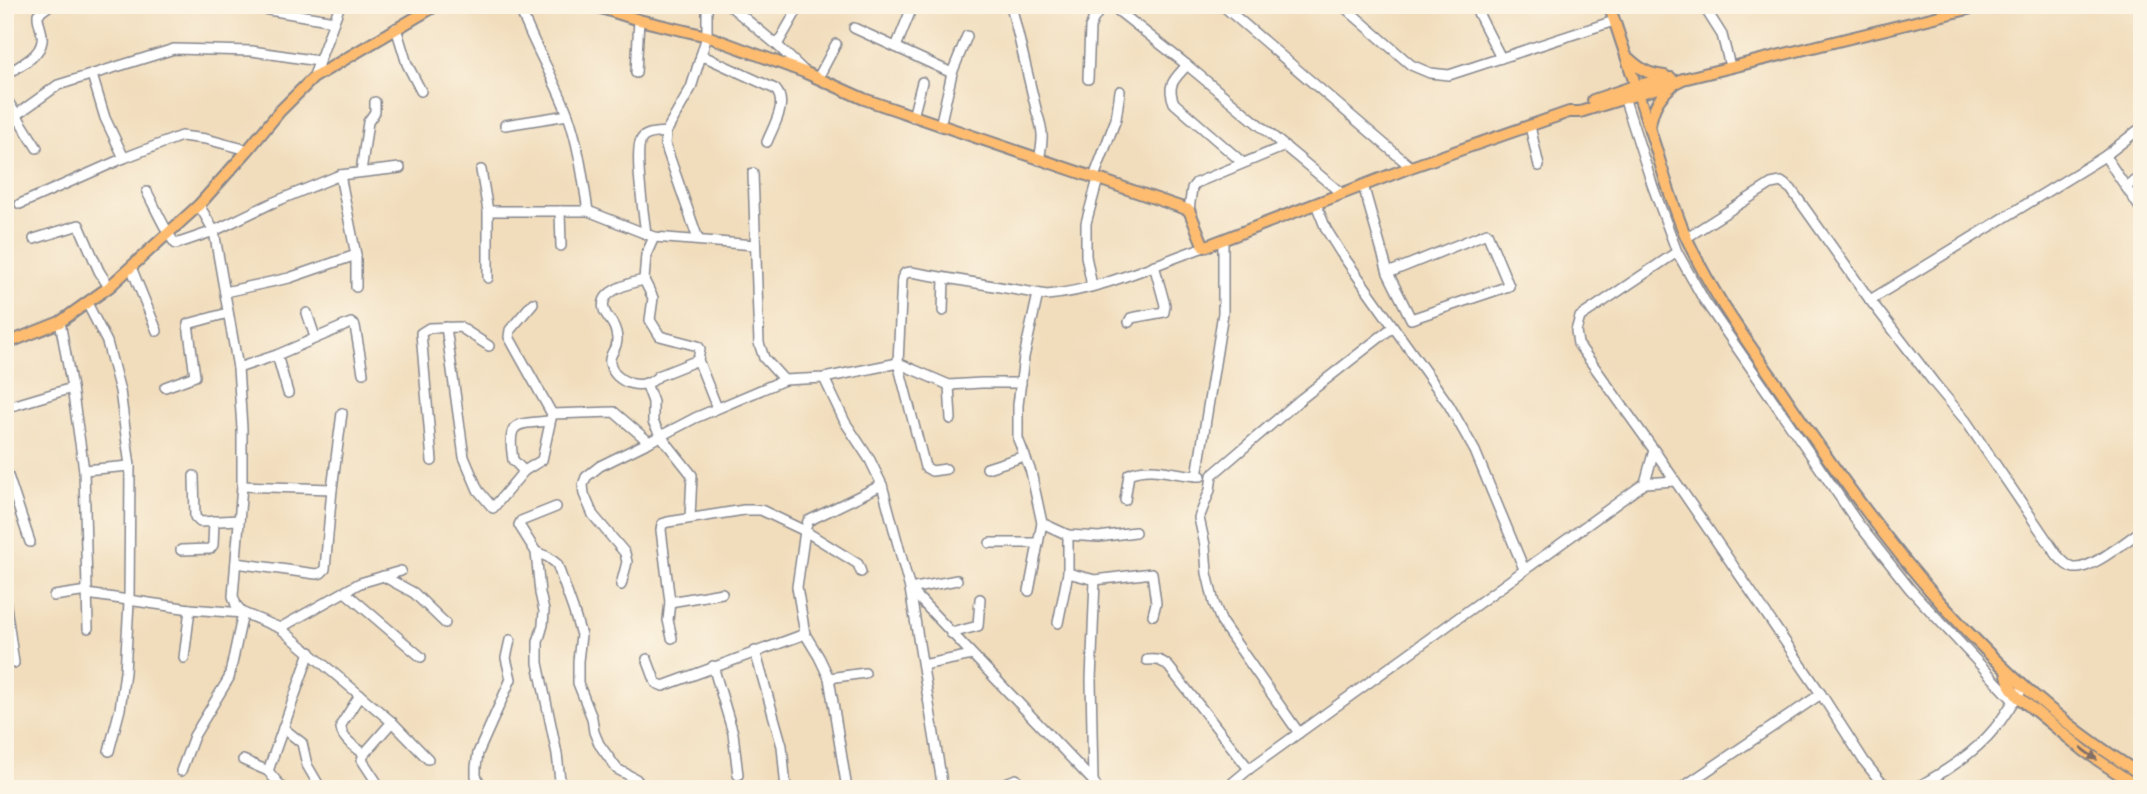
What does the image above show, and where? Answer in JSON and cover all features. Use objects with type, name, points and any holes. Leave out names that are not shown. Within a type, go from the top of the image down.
[{"type":"main road","points":[[5,344],[60,321],[109,287],[199,205],[279,111],[313,78],[437,5]]},
{"type":"main road","points":[[592,5],[639,20],[707,36],[913,117],[1189,211],[1204,247],[1411,167],[1569,112],[1580,104],[1984,5]]},
{"type":"main road","points":[[1609,5],[1686,238],[1718,297],[1745,338],[1872,521],[1948,612],[2005,671],[2018,695],[2086,752],[2134,787]]},
{"type":"main road","points":[[1625,55],[1648,73],[1678,79]]},
{"type":"main road","points":[[1649,128],[1655,106],[1678,79]]},
{"type":"main road","points":[[2018,695],[2045,707],[2142,775]]},
{"type":"street","points":[[5,75],[39,50],[43,40],[37,22],[38,14],[50,5]]},
{"type":"street","points":[[239,5],[334,21]]},
{"type":"street","points":[[313,78],[340,5]]},
{"type":"street","points":[[519,5],[568,115],[580,158],[588,211]]},
{"type":"street","points":[[698,239],[665,144],[666,132],[691,88],[707,36],[706,5]]},
{"type":"street","points":[[729,5],[777,45],[804,72]]},
{"type":"street","points":[[777,45],[800,5]]},
{"type":"street","points":[[896,47],[912,5]]},
{"type":"street","points":[[1011,5],[1043,128],[1039,160]]},
{"type":"street","points":[[1088,79],[1090,28],[1103,5]]},
{"type":"street","points":[[1111,5],[1341,193]]},
{"type":"street","points":[[1222,5],[1411,167]]},
{"type":"street","points":[[1342,5],[1411,65],[1430,73],[1449,75],[1615,21]]},
{"type":"street","points":[[1474,5],[1501,58]]},
{"type":"street","points":[[1703,5],[1722,35],[1730,66]]},
{"type":"street","points":[[636,73],[639,20]]},
{"type":"street","points":[[855,27],[952,73]]},
{"type":"street","points":[[396,28],[407,64],[421,91]]},
{"type":"street","points":[[940,126],[952,73],[967,36]]},
{"type":"street","points":[[818,78],[836,44]]},
{"type":"street","points":[[5,123],[58,85],[174,49],[251,51],[318,61]]},
{"type":"street","points":[[701,55],[775,89],[781,95],[782,103],[767,142]]},
{"type":"street","points":[[1187,65],[1170,86],[1174,103],[1243,163]]},
{"type":"street","points":[[92,75],[105,118],[124,158]]},
{"type":"street","points":[[913,117],[922,82]]},
{"type":"street","points":[[1092,286],[1086,256],[1086,223],[1096,178],[1116,119],[1120,91]]},
{"type":"street","points":[[1623,93],[1676,252],[1689,277],[1833,489],[1880,552],[1910,589],[2018,695],[1994,729],[1965,756],[1914,789]]},
{"type":"street","points":[[5,97],[37,148]]},
{"type":"street","points":[[361,172],[368,122],[375,112],[375,102]]},
{"type":"street","points":[[505,125],[568,115]]},
{"type":"street","points":[[1530,126],[1539,166]]},
{"type":"street","points":[[1870,300],[2105,156],[2142,127]]},
{"type":"street","points":[[666,132],[646,135],[640,141],[638,160],[650,235],[644,280],[653,298],[650,320],[660,336],[698,346],[698,360],[717,408]]},
{"type":"street","points":[[20,204],[181,136],[206,139],[248,150]]},
{"type":"street","points":[[1189,211],[1192,188],[1196,183],[1284,146]]},
{"type":"street","points":[[2105,156],[2142,211]]},
{"type":"street","points":[[147,192],[176,244],[214,231],[340,175],[400,168]]},
{"type":"street","points":[[481,170],[488,211],[488,278]]},
{"type":"street","points":[[753,173],[759,343],[764,358],[784,380]]},
{"type":"street","points":[[340,175],[356,255],[356,287]]},
{"type":"street","points":[[2126,187],[2142,175]]},
{"type":"street","points":[[1686,238],[1771,184],[1781,182],[1791,189],[1870,300],[1966,421],[2065,564],[2076,568],[2087,565],[2142,530]]},
{"type":"street","points":[[1363,185],[1388,273],[1411,319],[1509,286],[1487,233],[1388,273]]},
{"type":"street","points":[[1316,204],[1326,229],[1341,253],[1449,405],[1475,451],[1524,569]]},
{"type":"street","points":[[199,205],[214,231],[238,368],[242,486],[233,596],[243,613]]},
{"type":"street","points":[[488,211],[588,211],[650,235],[755,245]]},
{"type":"street","points":[[560,211],[561,246]]},
{"type":"street","points":[[34,239],[79,225],[109,287]]},
{"type":"street","points":[[1197,476],[1223,313],[1223,241]]},
{"type":"street","points":[[946,469],[932,471],[925,467],[898,363],[902,278],[905,274],[911,272],[1038,294],[1067,293],[1204,247]]},
{"type":"street","points":[[1676,252],[1580,317],[1576,331],[1578,344],[1654,450],[1864,761],[1880,781],[1894,789]]},
{"type":"street","points":[[225,292],[289,278],[356,255]]},
{"type":"street","points":[[1129,322],[1137,316],[1164,312],[1165,305],[1154,265]]},
{"type":"street","points":[[131,267],[157,331]]},
{"type":"street","points":[[943,311],[944,278]]},
{"type":"street","points":[[644,280],[622,285],[607,296],[605,313],[615,325],[617,342],[610,363],[616,374],[623,382],[634,385],[646,383],[698,360]]},
{"type":"street","points":[[1029,591],[1042,523],[1031,472],[1018,439],[1018,405],[1024,357],[1038,294]]},
{"type":"street","points":[[87,303],[107,342],[120,391],[131,466],[130,602],[125,672],[120,709],[109,751]]},
{"type":"street","points":[[446,327],[464,457],[478,491],[490,506],[495,507],[524,471],[542,460],[550,418],[509,337],[510,330],[533,303]]},
{"type":"street","points":[[165,387],[195,376],[188,324],[229,313]]},
{"type":"street","points":[[307,313],[315,337]]},
{"type":"street","points":[[60,321],[84,470],[88,628]]},
{"type":"street","points":[[238,368],[353,324],[363,373]]},
{"type":"street","points":[[432,461],[421,333],[429,328],[460,327],[489,346]]},
{"type":"street","points":[[1125,500],[1127,479],[1132,472],[1145,469],[1197,476],[1212,475],[1301,399],[1393,327]]},
{"type":"street","points":[[1734,345],[1745,338]]},
{"type":"street","points":[[277,355],[288,393]]},
{"type":"street","points":[[621,585],[627,562],[625,553],[593,515],[584,494],[586,477],[600,466],[717,408],[784,380],[824,378],[898,363],[949,385],[1020,383]]},
{"type":"street","points":[[824,378],[845,422],[870,460],[882,485],[910,589],[943,789]]},
{"type":"street","points":[[646,383],[653,402],[653,422],[692,475],[690,518]]},
{"type":"street","points":[[949,385],[951,419]]},
{"type":"street","points":[[5,408],[72,388]]},
{"type":"street","points":[[524,471],[513,460],[512,432],[518,424],[614,412],[649,442]]},
{"type":"street","points":[[236,563],[316,574],[325,569],[342,413]]},
{"type":"street","points":[[1645,483],[1654,450]]},
{"type":"street","points":[[987,468],[1025,456]]},
{"type":"street","points":[[84,470],[131,466]]},
{"type":"street","points":[[5,467],[30,542]]},
{"type":"street","points":[[1212,475],[1210,490],[1199,518],[1214,603],[1222,624],[1299,733]]},
{"type":"street","points":[[194,476],[195,517],[200,522],[239,520]]},
{"type":"street","points":[[1225,789],[1645,483],[1675,481]]},
{"type":"street","points":[[847,789],[829,678],[805,634],[797,587],[804,531],[810,519],[882,485]]},
{"type":"street","points":[[242,486],[332,489]]},
{"type":"street","points":[[556,507],[521,521],[519,525],[536,552],[544,611],[538,642],[538,663],[557,754],[561,789]]},
{"type":"street","points":[[671,638],[662,524],[744,510],[761,510],[804,531],[858,564],[860,572]]},
{"type":"street","points":[[181,550],[210,549],[214,545],[214,521]]},
{"type":"street","points":[[1042,523],[1068,535],[1099,537],[1135,532]]},
{"type":"street","points":[[1058,624],[1068,573],[1068,535]]},
{"type":"street","points":[[990,543],[1037,543]]},
{"type":"street","points":[[536,552],[557,564],[573,609],[581,635],[578,683],[599,744],[617,769],[636,779],[644,789]]},
{"type":"street","points":[[280,628],[360,583],[401,571]]},
{"type":"street","points":[[1068,573],[1095,580],[1152,573],[1156,603],[1153,615]]},
{"type":"street","points":[[383,576],[414,593],[446,623]]},
{"type":"street","points":[[910,589],[957,580]]},
{"type":"street","points":[[1095,580],[1091,680],[1095,785]]},
{"type":"street","points":[[910,589],[1095,785]]},
{"type":"street","points":[[345,592],[421,657]]},
{"type":"street","points":[[54,596],[87,593],[130,602],[243,613],[280,628],[392,722],[428,759]]},
{"type":"street","points":[[670,602],[722,593]]},
{"type":"street","points":[[5,599],[14,663]]},
{"type":"street","points":[[951,633],[978,626],[979,599]]},
{"type":"street","points":[[184,658],[190,609]]},
{"type":"street","points":[[181,771],[194,736],[229,678],[243,613]]},
{"type":"street","points":[[647,659],[659,686],[805,634]]},
{"type":"street","points":[[483,789],[476,776],[475,767],[478,753],[511,679],[506,658],[510,640]]},
{"type":"street","points":[[755,651],[782,746],[786,789]]},
{"type":"street","points":[[268,771],[310,652]]},
{"type":"street","points":[[923,665],[972,655]]},
{"type":"street","points":[[1147,660],[1157,659],[1169,667],[1249,769]]},
{"type":"street","points":[[713,666],[733,733],[738,775]]},
{"type":"street","points":[[829,678],[865,673]]},
{"type":"street","points":[[1681,789],[1821,694]]},
{"type":"street","points":[[360,695],[341,725],[341,731],[343,737],[364,754]]},
{"type":"street","points":[[381,789],[362,760],[364,754],[392,722]]},
{"type":"street","points":[[283,728],[302,743],[307,765],[321,789]]},
{"type":"street","points":[[243,760],[268,771],[279,787]]},
{"type":"street","points":[[990,789],[1016,779]]}]
